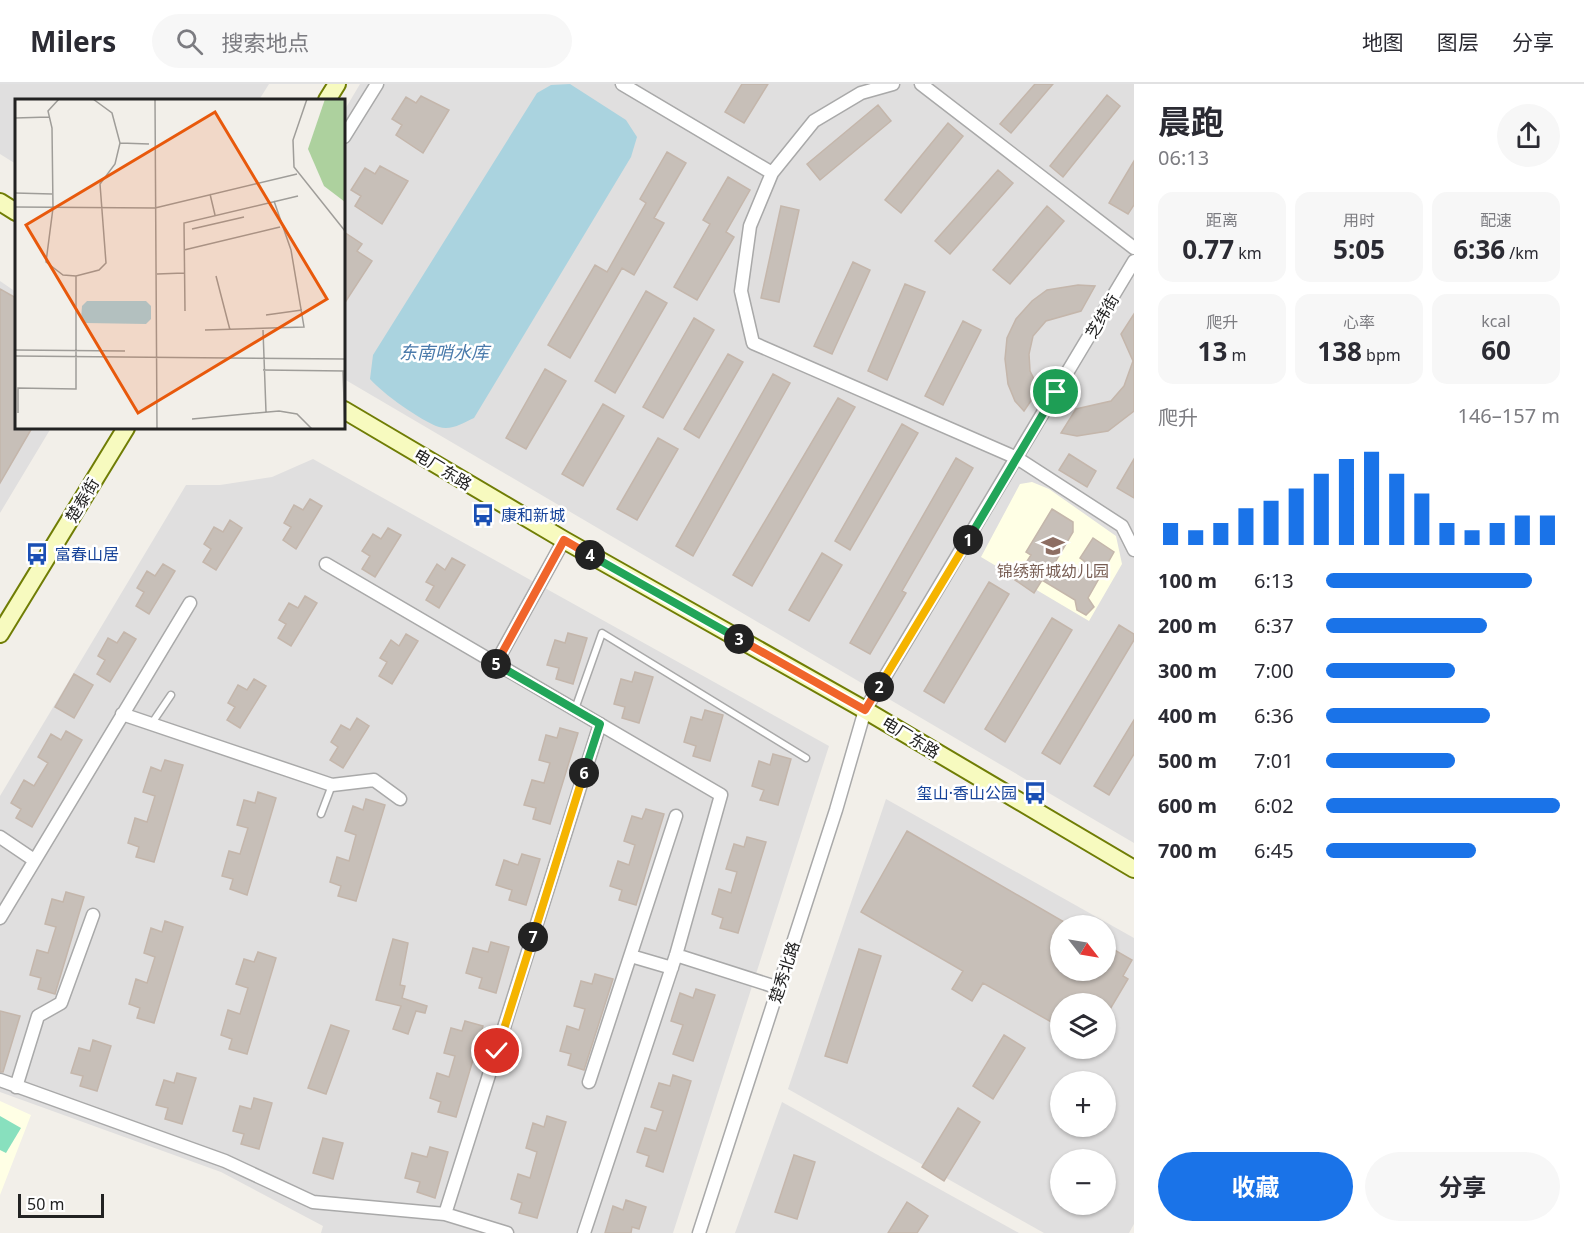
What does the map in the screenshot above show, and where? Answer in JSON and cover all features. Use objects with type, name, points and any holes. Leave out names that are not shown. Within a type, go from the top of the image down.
[{"type":"street","points":[[328,99],[337,84]]},
{"type":"street","points":[[345,135],[376,84]]},
{"type":"street","points":[[622,84],[772,173]]},
{"type":"street","points":[[893,84],[861,93],[814,122],[772,173],[750,226],[741,291],[753,343],[1017,458],[1122,526],[1134,550]]},
{"type":"street","points":[[921,84],[1134,249]]},
{"type":"street","points":[[0,202],[15,211]]},
{"type":"street","name":"芝纬街","points":[[865,710],[1134,261]]},
{"type":"street","name":"电厂东路","points":[[345,411],[564,540],[865,710],[1134,869]]},
{"type":"street","name":"楚泰街","points":[[0,634],[125,429]]},
{"type":"street","points":[[495,663],[564,540]]},
{"type":"street","points":[[326,564],[721,795],[672,968],[584,1233]]},
{"type":"street","points":[[0,918],[190,603]]},
{"type":"street","name":"楚秀北路","points":[[699,1233],[779,988],[865,710]]},
{"type":"street","points":[[123,714],[332,785],[374,780],[400,799]]},
{"type":"street","points":[[445,1214],[600,724]]},
{"type":"street","points":[[589,1082],[676,816]]},
{"type":"street","points":[[0,837],[34,860]]},
{"type":"street","points":[[16,1087],[38,1016],[61,1003],[93,915]]},
{"type":"street","points":[[676,955],[779,988]]},
{"type":"street","points":[[631,956],[672,968]]},
{"type":"street","points":[[0,1080],[225,1161],[313,1202],[445,1214],[507,1233]]},
{"type":"lane","points":[[575,709],[602,633],[806,758]]},
{"type":"lane","points":[[152,724],[171,695]]},
{"type":"lane","points":[[321,814],[332,785]]},
{"type":"shaded area","points":[[0,84],[269,84],[260,99],[15,99],[15,163],[0,154]]},
{"type":"shaded area","points":[[360,84],[1134,84],[1134,843],[345,380],[345,109]]},
{"type":"shaded area","points":[[0,281],[15,291],[15,429],[50,429],[0,513]]},
{"type":"shaded area","points":[[313,459],[829,746],[673,1233],[321,1233],[323,1226],[221,1172],[0,1092],[0,796],[186,485],[220,485],[272,477]]},
{"type":"shaded area","name":"锦绣新城幼儿园","points":[[1032,482],[1049,489],[1116,536],[1122,564],[1089,621],[981,557],[1020,484]]},
{"type":"shaded area","points":[[886,799],[1093,915],[1050,915],[1050,981],[1116,981],[1116,928],[1134,938],[1134,1224],[1129,1233],[1044,1233],[788,1089]]},
{"type":"shaded area","points":[[0,1101],[31,1115],[0,1195]]},
{"type":"shaded area","points":[[782,1102],[1019,1233],[735,1233]]},
{"type":"green space","points":[[0,1116],[21,1128],[6,1153],[0,1150]]},
{"type":"water","name":"东南哨水库","points":[[570,84],[626,120],[637,137],[631,157],[474,418],[452,427],[439,427],[402,406],[370,379],[373,355],[537,93],[551,85]]},
{"type":"building","points":[[742,84],[768,84],[744,123],[725,112]]},
{"type":"building","points":[[1035,84],[1053,84],[1011,133],[1000,124]]},
{"type":"building","points":[[1107,95],[1120,106],[1063,177],[1050,166]]},
{"type":"building","points":[[421,96],[449,110],[423,153],[396,135],[402,125],[392,119],[406,97],[416,103]]},
{"type":"building","points":[[878,105],[891,121],[820,180],[807,164]]},
{"type":"building","points":[[948,123],[963,136],[901,213],[885,200]]},
{"type":"building","points":[[667,152],[686,163],[654,218],[664,223],[634,275],[622,268],[570,358],[548,345],[595,265],[607,272],[646,203],[640,199]]},
{"type":"building","points":[[1134,161],[1134,205],[1128,214],[1109,203]]},
{"type":"building","points":[[380,166],[408,181],[382,224],[355,206],[361,196],[351,190],[365,168],[375,174]]},
{"type":"building","points":[[998,170],[1013,183],[950,254],[935,241]]},
{"type":"building","points":[[728,177],[750,190],[726,232],[734,237],[697,300],[674,287],[710,224],[703,220]]},
{"type":"building","points":[[781,206],[799,210],[779,302],[761,298]]},
{"type":"building","points":[[1047,206],[1064,221],[1010,284],[993,270]]},
{"type":"building","points":[[345,233],[362,244],[357,251],[372,261],[345,302]]},
{"type":"building","points":[[853,262],[870,270],[832,354],[814,346]]},
{"type":"building","points":[[905,284],[925,292],[887,380],[868,371]]},
{"type":"building","points":[[1078,285],[1095,286],[1081,311],[1046,321],[1033,336],[1029,354],[1030,371],[1039,389],[1024,411],[1015,401],[1008,384],[1005,359],[1007,338],[1016,319],[1032,301],[1047,290]]},
{"type":"building","points":[[0,289],[15,297],[15,429],[31,429],[0,483]]},
{"type":"building","points":[[646,291],[667,303],[615,393],[595,381]]},
{"type":"building","points":[[1134,314],[1134,411],[1108,431],[1077,436],[1061,433],[1076,409],[1111,401],[1124,386],[1133,361],[1121,334]]},
{"type":"building","points":[[694,318],[714,330],[663,418],[643,407]]},
{"type":"building","points":[[963,321],[981,330],[943,405],[925,396]]},
{"type":"building","points":[[728,354],[743,362],[699,438],[684,429]]},
{"type":"building","points":[[545,369],[566,381],[526,449],[506,438]]},
{"type":"building","points":[[773,374],[790,383],[693,556],[676,546]]},
{"type":"building","points":[[838,398],[855,407],[752,586],[733,575]]},
{"type":"building","points":[[603,404],[624,416],[583,486],[562,474]]},
{"type":"building","points":[[902,424],[918,433],[850,550],[835,541]]},
{"type":"building","points":[[658,438],[678,449],[637,520],[617,509]]},
{"type":"building","points":[[1069,454],[1096,471],[1087,487],[1059,470]]},
{"type":"building","points":[[956,458],[973,468],[902,591],[906,593],[870,654],[850,643]]},
{"type":"building","points":[[1134,459],[1134,498],[1117,488]]},
{"type":"building","points":[[310,499],[322,506],[296,549],[283,540],[291,527],[284,523],[294,505],[303,510]]},
{"type":"building","points":[[1052,509],[1073,522],[1073,532],[1054,564],[1075,576],[1084,561],[1080,558],[1093,538],[1114,552],[1088,598],[1094,607],[1086,615],[1077,610],[1075,600],[1042,580],[1034,593],[1015,580],[1031,555],[1026,552]]},
{"type":"building","points":[[230,520],[242,528],[216,570],[203,562],[211,549],[204,544],[214,527],[223,532]]},
{"type":"building","points":[[388,528],[401,535],[375,577],[362,569],[370,556],[362,551],[373,534],[381,539]]},
{"type":"building","points":[[822,553],[842,565],[809,621],[789,610]]},
{"type":"building","points":[[452,558],[465,565],[439,608],[426,600],[434,586],[426,582],[437,564],[445,570]]},
{"type":"building","points":[[163,564],[175,571],[149,614],[136,606],[144,592],[137,588],[147,571],[155,576]]},
{"type":"building","points":[[989,582],[1009,594],[944,703],[924,691]]},
{"type":"building","points":[[305,596],[317,603],[291,646],[278,638],[286,624],[279,620],[289,603],[298,608]]},
{"type":"building","points":[[1052,618],[1072,630],[1005,742],[985,729]]},
{"type":"building","points":[[1119,625],[1134,634],[1134,640],[1060,764],[1042,753]]},
{"type":"building","points":[[124,632],[136,639],[110,682],[97,674],[105,660],[98,656],[108,638],[117,643]]},
{"type":"building","points":[[568,633],[587,638],[573,684],[556,679],[559,668],[547,665],[555,640],[565,643]]},
{"type":"building","points":[[406,634],[418,641],[392,684],[379,676],[387,662],[380,658],[391,640],[399,646]]},
{"type":"building","points":[[635,672],[653,677],[639,723],[622,718],[625,707],[614,704],[621,679],[632,682]]},
{"type":"building","points":[[74,674],[93,685],[74,718],[55,707]]},
{"type":"building","points":[[254,679],[266,686],[240,728],[227,720],[235,707],[228,703],[238,685],[247,690]]},
{"type":"building","points":[[705,710],[723,715],[710,761],[693,756],[696,746],[684,742],[691,717],[702,720]]},
{"type":"building","points":[[357,718],[369,726],[343,768],[330,760],[338,747],[331,742],[341,725],[350,730]]},
{"type":"building","points":[[1134,720],[1134,754],[1109,795],[1094,786]]},
{"type":"building","points":[[560,728],[578,733],[550,824],[533,819],[536,808],[524,805],[532,780],[544,783],[550,763],[539,760],[546,735],[557,738]]},
{"type":"building","points":[[66,731],[82,740],[32,827],[16,818],[21,809],[11,803],[24,780],[34,786],[48,763],[38,757],[51,734],[61,740]]},
{"type":"building","points":[[773,754],[791,759],[778,805],[760,800],[764,790],[752,786],[759,761],[770,765]]},
{"type":"building","points":[[165,760],[183,765],[154,862],[136,857],[139,847],[128,843],[135,818],[147,822],[155,796],[143,792],[151,767],[161,771]]},
{"type":"building","points":[[258,792],[276,798],[247,895],[230,889],[233,879],[222,876],[229,851],[240,854],[248,828],[237,825],[244,800],[255,803]]},
{"type":"building","points":[[366,799],[385,805],[356,901],[338,896],[341,886],[330,882],[337,857],[349,861],[356,835],[345,831],[353,806],[363,810]]},
{"type":"building","points":[[646,809],[664,814],[636,905],[619,900],[622,890],[610,886],[618,861],[629,865],[635,845],[624,841],[632,816],[642,819]]},
{"type":"building","points":[[907,831],[1052,915],[1050,915],[1050,981],[1116,981],[1116,951],[1132,960],[1123,976],[1128,979],[1116,999],[1116,993],[1050,993],[1050,1021],[983,983],[972,1001],[952,989],[963,971],[861,912]]},
{"type":"building","points":[[747,837],[766,842],[738,933],[720,928],[723,918],[712,914],[719,889],[731,893],[737,872],[726,869],[734,844],[744,847]]},
{"type":"building","points":[[522,854],[540,859],[526,905],[509,900],[512,890],[496,885],[504,860],[518,865]]},
{"type":"building","points":[[66,892],[84,897],[55,994],[38,989],[41,978],[30,975],[37,950],[48,953],[56,927],[45,924],[52,899],[63,902]]},
{"type":"building","points":[[165,921],[183,927],[154,1023],[137,1018],[140,1008],[129,1004],[136,979],[147,983],[155,957],[144,953],[151,928],[162,932]]},
{"type":"building","points":[[393,939],[408,943],[400,985],[405,986],[402,998],[427,1006],[425,1013],[416,1011],[408,1034],[393,1029],[401,1006],[376,1000]]},
{"type":"building","points":[[491,942],[509,947],[496,993],[479,988],[482,978],[466,973],[473,948],[488,952]]},
{"type":"building","points":[[859,949],[881,956],[847,1063],[825,1056]]},
{"type":"building","points":[[258,952],[276,958],[247,1054],[229,1049],[232,1039],[221,1035],[228,1010],[240,1014],[248,988],[236,984],[244,959],[254,962]]},
{"type":"building","points":[[595,974],[613,979],[584,1070],[568,1065],[571,1054],[560,1051],[567,1026],[579,1030],[585,1009],[574,1006],[581,981],[592,984]]},
{"type":"building","points":[[696,989],[715,995],[693,1061],[673,1054],[683,1025],[671,1021],[680,993],[693,998]]},
{"type":"building","points":[[0,1011],[20,1016],[3,1072],[0,1072]]},
{"type":"building","points":[[465,1021],[483,1026],[456,1117],[438,1112],[441,1102],[430,1098],[437,1073],[449,1077],[455,1056],[444,1053],[451,1028],[462,1031]]},
{"type":"building","points":[[331,1025],[349,1031],[326,1094],[308,1088]]},
{"type":"building","points":[[1004,1035],[1025,1048],[993,1099],[973,1086]]},
{"type":"building","points":[[93,1040],[111,1046],[97,1091],[80,1086],[83,1076],[71,1073],[79,1048],[90,1051]]},
{"type":"building","points":[[177,1073],[196,1078],[182,1124],[165,1119],[168,1108],[156,1105],[164,1080],[174,1083]]},
{"type":"building","points":[[673,1075],[691,1081],[663,1172],[646,1166],[649,1156],[637,1152],[645,1128],[656,1131],[663,1111],[651,1107],[659,1083],[670,1086]]},
{"type":"building","points":[[254,1098],[272,1103],[259,1149],[241,1144],[244,1134],[233,1131],[240,1106],[251,1109]]},
{"type":"building","points":[[958,1108],[980,1122],[944,1181],[922,1167]]},
{"type":"building","points":[[547,1116],[566,1122],[537,1218],[519,1213],[522,1203],[511,1199],[518,1174],[530,1178],[537,1152],[526,1148],[533,1123],[544,1127]]},
{"type":"building","points":[[323,1138],[343,1143],[333,1179],[313,1173]]},
{"type":"building","points":[[430,1147],[448,1152],[435,1198],[417,1192],[420,1182],[405,1178],[412,1153],[427,1157]]},
{"type":"building","points":[[794,1155],[815,1162],[797,1219],[775,1212]]},
{"type":"building","points":[[626,1200],[646,1207],[639,1229],[632,1227],[631,1233],[605,1233],[613,1206],[623,1210]]},
{"type":"building","points":[[907,1202],[928,1216],[917,1233],[888,1233]]},
{"type":"place","name":"康和新城","points":[[483,515]]},
{"type":"place","name":"锦绣新城幼儿园","points":[[1053,546]]},
{"type":"place","name":"富春山居","points":[[37,554]]},
{"type":"place","name":"玺山·香山公园","points":[[1035,793]]},
{"type":"route","points":[[497,1051],[600,724],[495,663],[564,540],[865,710],[1056,392]]}]
